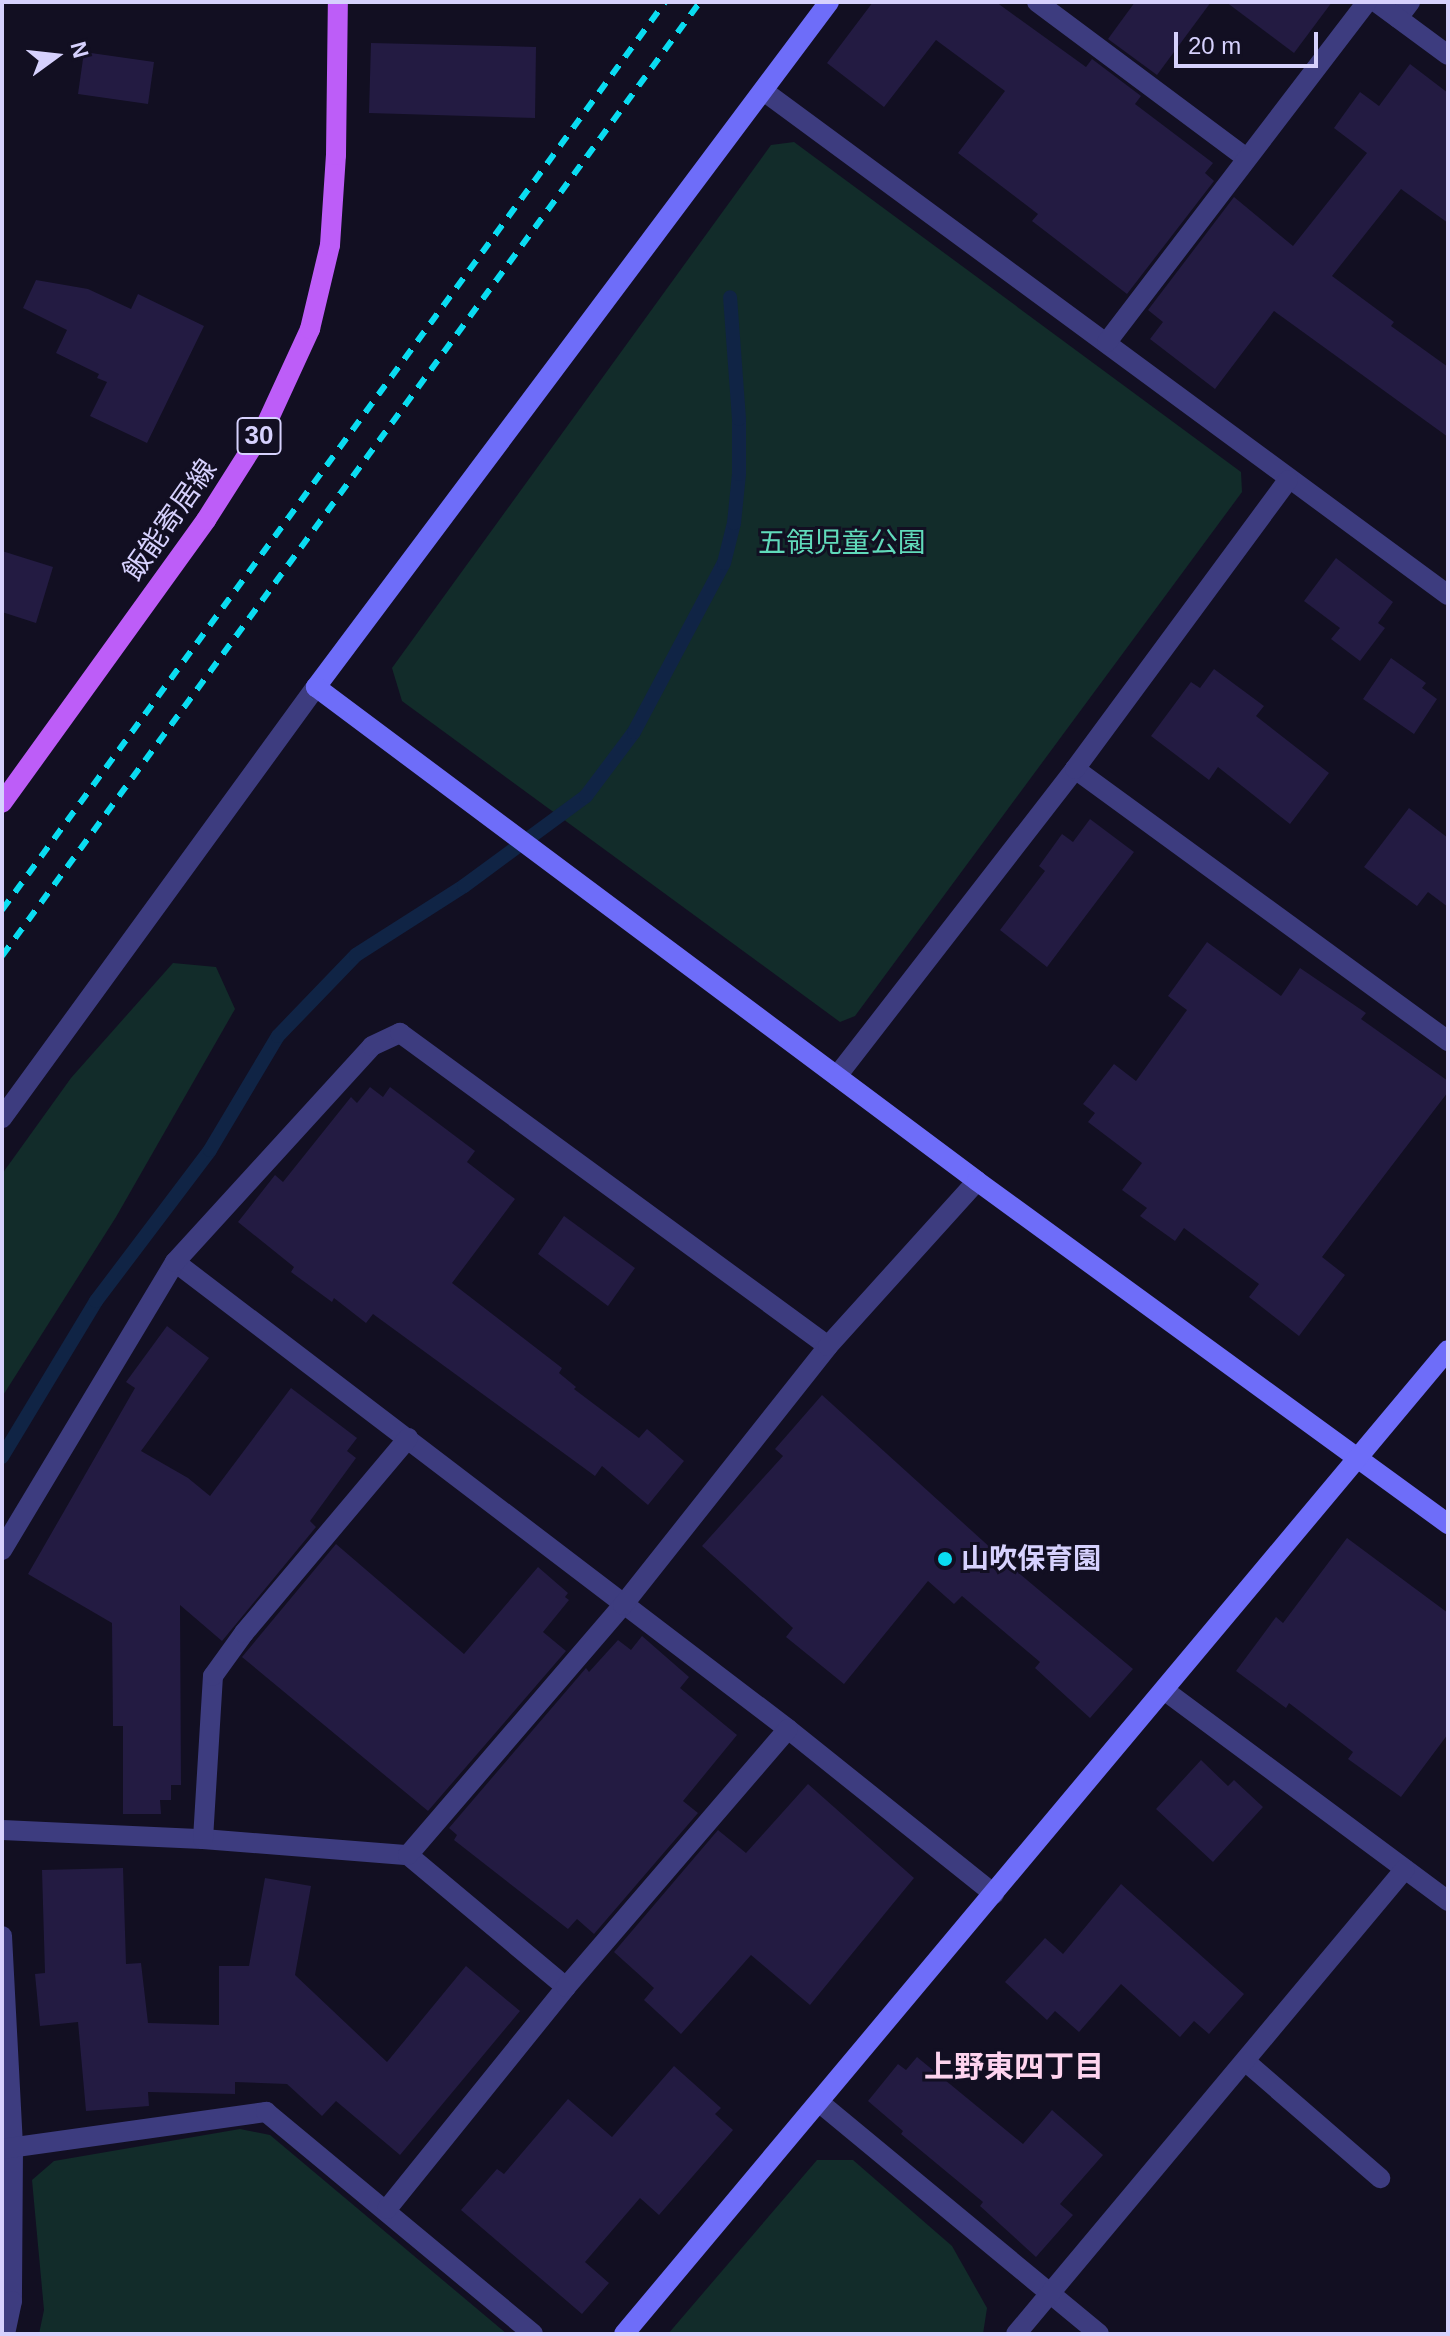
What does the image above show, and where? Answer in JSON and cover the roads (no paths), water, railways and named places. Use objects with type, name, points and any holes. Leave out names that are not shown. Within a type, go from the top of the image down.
[{"type":"main road","name":"飯能寄居線","points":[[2,803],[206,520],[265,427],[310,329],[330,245],[336,155],[338,2]]},
{"type":"street","points":[[2,1118],[316,687],[765,92],[829,2]]},
{"type":"street","points":[[1037,2],[1246,158]]},
{"type":"street","points":[[1107,342],[1367,2]]},
{"type":"street","points":[[1376,2],[1404,10],[1448,55]]},
{"type":"street","points":[[765,92],[1448,595]]},
{"type":"street","points":[[837,1076],[1075,769],[1288,480]]},
{"type":"street","points":[[316,687],[977,1181],[1448,1524]]},
{"type":"street","points":[[1075,769],[1448,1041]]},
{"type":"street","points":[[2,1550],[175,1262],[372,1046],[400,1033],[828,1346]]},
{"type":"street","points":[[408,1855],[623,1605],[828,1346],[977,1181]]},
{"type":"street","points":[[175,1262],[788,1729],[994,1894]]},
{"type":"street","points":[[624,2334],[1448,1350]]},
{"type":"street","points":[[203,1839],[213,1676],[244,1633],[408,1438]]},
{"type":"street","points":[[1164,1690],[1448,1901]]},
{"type":"street","points":[[387,2209],[566,1987],[788,1729]]},
{"type":"street","points":[[2,1830],[203,1839],[408,1855],[566,1987]]},
{"type":"street","points":[[1016,2334],[1405,1869]]},
{"type":"street","points":[[2,1936],[12,2301],[5,2334]]},
{"type":"street","points":[[1245,2061],[1380,2178]]},
{"type":"street","points":[[820,2103],[1099,2334]]},
{"type":"street","points":[[8,2148],[266,2112],[387,2209],[533,2334]]},
{"type":"waterway","points":[[2,1457],[96,1301],[210,1150],[278,1036],[356,955],[464,886],[586,796],[634,732],[724,563],[734,523],[739,474],[739,419],[730,297]]},
{"type":"railway","points":[[2,910],[665,2]]},
{"type":"railway","points":[[2,956],[700,2]]},
{"type":"place","name":"山吹保育園","points":[[945,1559]]},
{"type":"district","name":"上野東四丁目","points":[[1014,2067]]},
{"type":"park label","name":"五領児童公園","points":[[842,543]]}]
